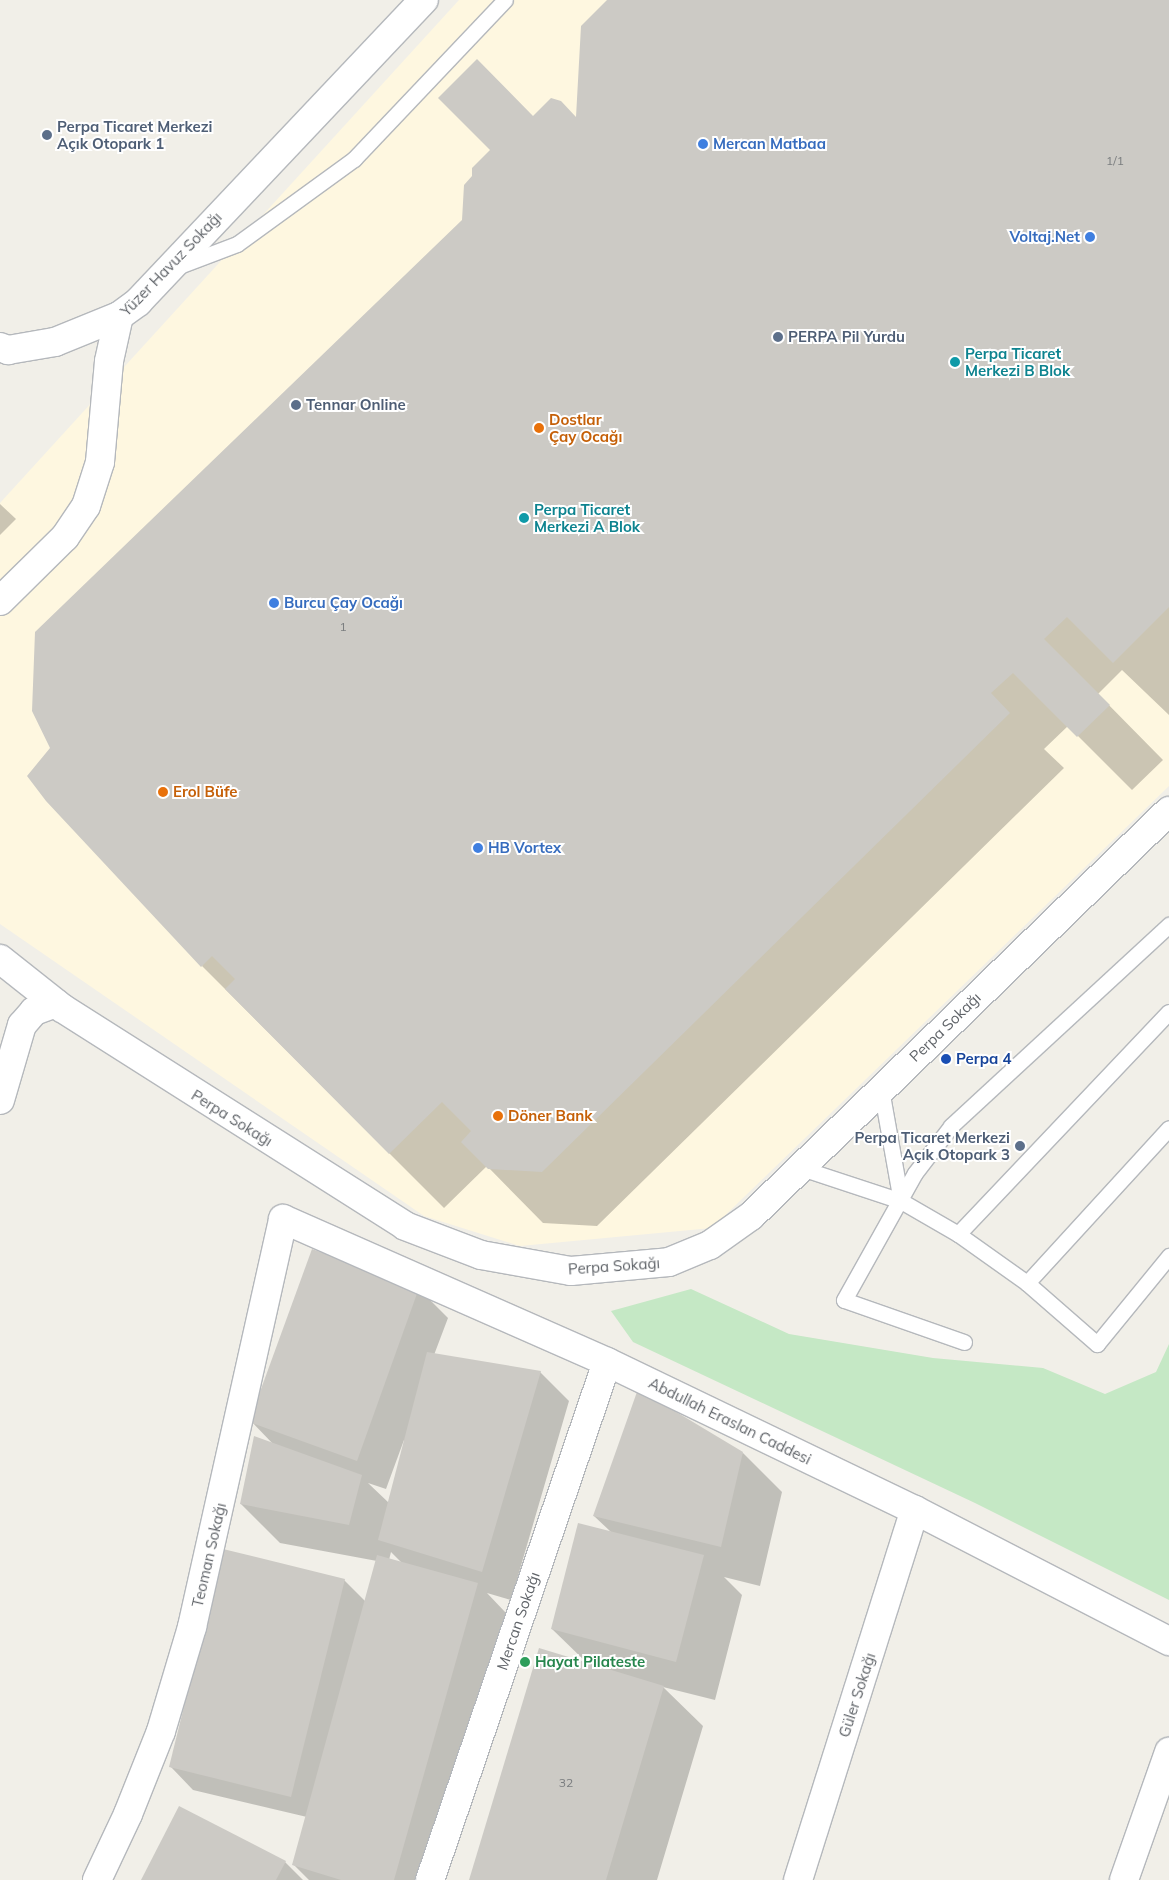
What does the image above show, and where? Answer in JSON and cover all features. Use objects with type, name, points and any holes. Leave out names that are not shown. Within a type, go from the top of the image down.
[{"type":"street","name":"Yüzer Havuz Sokağı","points":[[0,601],[64,537],[86,506],[100,462],[109,361],[119,316],[138,302],[424,0]]},
{"type":"street","points":[[0,347],[8,350],[55,342],[119,316]]},
{"type":"street","name":"Perpa Sokağı","points":[[0,958],[56,1003],[405,1226],[481,1255],[571,1271],[669,1262],[710,1244],[751,1216],[1169,811]]},
{"type":"street","points":[[0,1100],[22,1025],[34,1011],[56,1003]]},
{"type":"street","name":"Abdullah Eraslan Caddesi","points":[[283,1219],[607,1362],[915,1510],[1169,1641]]},
{"type":"street","name":"Teoman Sokağı","points":[[97,1880],[128,1814],[161,1731],[192,1627],[283,1219]]},
{"type":"street","name":"Mercan Sokağı","points":[[430,1880],[607,1362]]},
{"type":"street","name":"Güler Sokağı","points":[[798,1880],[915,1510]]},
{"type":"street","points":[[1124,1880],[1169,1752]]},
{"type":"lane","points":[[167,271],[237,244],[354,159],[505,0]]},
{"type":"lane","points":[[964,1342],[844,1300],[915,1173],[951,1126],[1169,925]]},
{"type":"lane","points":[[958,1234],[1169,1012]]},
{"type":"lane","points":[[881,1090],[901,1201]]},
{"type":"lane","points":[[1027,1283],[1169,1128]]},
{"type":"lane","points":[[801,1168],[901,1201],[958,1234],[1027,1283],[1097,1344],[1169,1256]]},
{"type":"shaded area","points":[[459,0],[1169,0],[1169,786],[712,1228],[520,1246],[424,1216],[0,924],[0,503]]},
{"type":"green space","points":[[691,1289],[789,1334],[933,1358],[1043,1368],[1105,1394],[1156,1372],[1169,1344],[1169,1600],[975,1503],[633,1342],[611,1311]]},
{"type":"building","name":"Perpa Ticaret Merkezi A Blok","points":[[607,0],[1169,0],[1169,607],[1113,663],[1067,617],[1044,639],[1110,705],[1077,737],[1013,673],[991,693],[1010,713],[542,1172],[488,1169],[461,1142],[471,1131],[442,1102],[389,1154],[225,989],[235,979],[212,956],[201,967],[46,801],[27,776],[50,748],[32,711],[35,632],[462,220],[464,185],[472,176],[472,168],[490,150],[438,98],[477,59],[533,116],[551,98],[561,101],[576,117],[581,26]]},
{"type":"building","points":[[312,1249],[419,1288],[357,1461],[249,1422]]},
{"type":"building","points":[[427,1352],[541,1371],[482,1572],[378,1540]]},
{"type":"building","points":[[638,1389],[743,1452],[721,1547],[593,1516]]},
{"type":"building","points":[[254,1436],[362,1475],[349,1525],[240,1504]]},
{"type":"building","points":[[578,1523],[704,1555],[676,1662],[551,1629]]},
{"type":"building","points":[[223,1549],[345,1579],[291,1797],[169,1767]]},
{"type":"building","points":[[377,1555],[478,1583],[394,1880],[341,1880],[292,1865]]},
{"type":"building","name":"Hayat Pilateste","points":[[539,1648],[664,1686],[606,1880],[469,1880]]},
{"type":"building","points":[[179,1806],[286,1861],[276,1880],[141,1880]]},
{"type":"place","name":"Perpa Ticaret Merkezi Açık Otopark 1","points":[[47,135]]},
{"type":"place","name":"Mercan Matbaa","points":[[703,144]]},
{"type":"place","name":"Voltaj.Net","points":[[1090,237]]},
{"type":"place","name":"PERPA Pil Yurdu","points":[[778,337]]},
{"type":"place","name":"Perpa Ticaret Merkezi B Blok","points":[[955,362]]},
{"type":"place","name":"Tennar Online","points":[[296,405]]},
{"type":"place","name":"Dostlar Çay Ocağı","points":[[539,428]]},
{"type":"place","name":"Perpa Ticaret Merkezi A Blok","points":[[524,518]]},
{"type":"place","name":"Burcu Çay Ocağı","points":[[274,603]]},
{"type":"place","name":"Erol Büfe","points":[[163,792]]},
{"type":"place","name":"HB Vortex","points":[[478,848]]},
{"type":"place","name":"Perpa 4","points":[[946,1059]]},
{"type":"place","name":"Döner Bank","points":[[498,1116]]},
{"type":"place","name":"Perpa Ticaret Merkezi Açık Otopark 3","points":[[1020,1146]]},
{"type":"place","name":"Hayat Pilateste","points":[[525,1662]]}]
